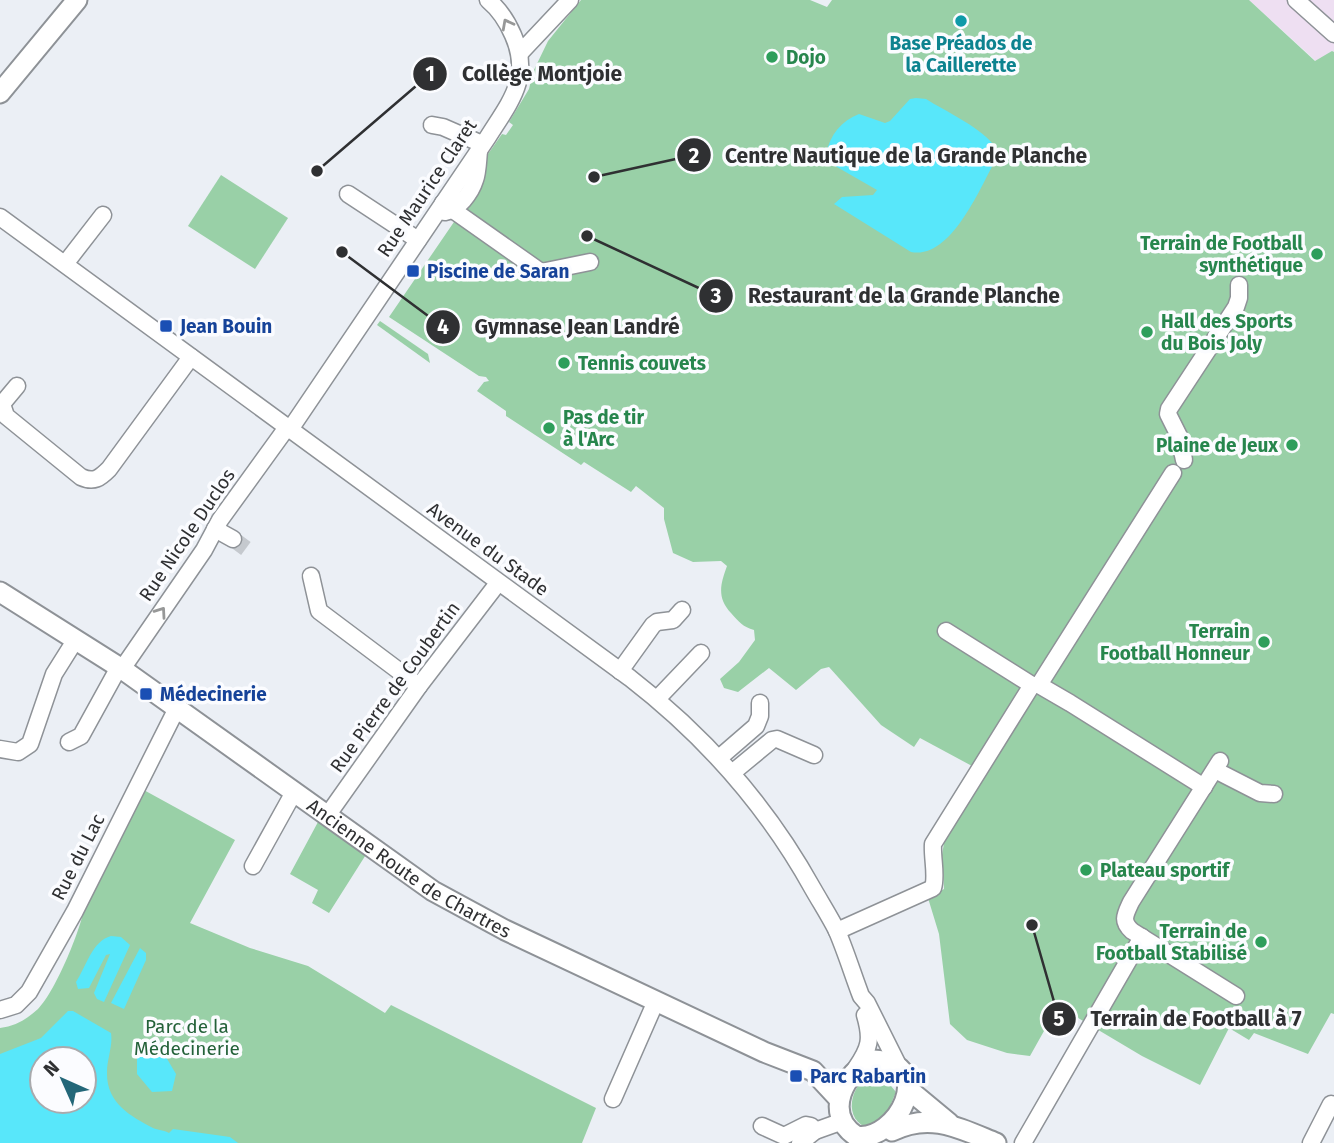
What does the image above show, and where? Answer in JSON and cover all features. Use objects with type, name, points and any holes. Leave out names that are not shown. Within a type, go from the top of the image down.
[{"type":"main road","points":[[0,93],[77,0]]},
{"type":"main road","name":"Ancienne Route de Chartres","points":[[0,592],[121,668],[433,891],[505,930],[661,1004],[764,1052],[813,1071],[839,1099]]},
{"type":"main road","points":[[952,1126],[881,1060],[873,1059],[855,1070],[839,1099],[838,1109],[850,1132],[862,1139],[872,1140],[888,1136],[921,1121],[952,1126],[996,1143]]},
{"type":"main road","points":[[813,1071],[855,1070]]},
{"type":"main road","points":[[888,1136],[901,1117],[904,1080]]},
{"type":"street","name":"Rue Maurice Claret","points":[[290,427],[418,240],[445,208],[517,88],[522,72],[520,52],[505,18],[488,0]]},
{"type":"street","points":[[520,52],[570,0]]},
{"type":"street","points":[[1296,0],[1334,34]]},
{"type":"street","points":[[432,125],[443,127],[481,147]]},
{"type":"street","points":[[348,194],[418,240]]},
{"type":"street","points":[[445,208],[541,272],[590,262]]},
{"type":"street","points":[[65,264],[103,215]]},
{"type":"street","name":"Avenue du Stade","points":[[0,217],[620,671],[657,699],[719,758],[774,826],[836,931],[861,996],[869,1033],[869,1048],[855,1070]]},
{"type":"street","points":[[1184,460],[1179,436],[1168,414],[1169,409],[1236,307],[1239,285]]},
{"type":"street","points":[[17,386],[2,404],[6,416],[81,477],[92,481],[110,469],[191,357]]},
{"type":"street","name":"Rue Nicole Duclos","points":[[69,742],[82,736],[121,668],[204,550],[215,529],[290,427]]},
{"type":"street","points":[[836,931],[933,888],[936,880],[932,860],[933,844],[1173,472]]},
{"type":"street","points":[[215,529],[233,539]]},
{"type":"street","points":[[311,576],[319,611],[419,685]]},
{"type":"street","name":"Rue Pierre de Coubertin","points":[[327,816],[419,685],[498,583]]},
{"type":"street","points":[[620,671],[653,625],[657,622],[673,621],[682,610]]},
{"type":"street","points":[[946,631],[1070,703],[1203,787]]},
{"type":"street","points":[[0,749],[18,752],[30,744],[54,674],[76,639]]},
{"type":"street","points":[[657,699],[701,653]]},
{"type":"street","points":[[719,758],[756,726],[760,716],[760,703]]},
{"type":"street","name":"Rue du Lac","points":[[0,1010],[16,1005],[29,992],[75,911],[177,708]]},
{"type":"street","points":[[732,773],[772,740],[777,739],[814,755]]},
{"type":"street","points":[[1236,996],[1142,937],[1125,925],[1124,917],[1218,765],[1260,793],[1274,794]]},
{"type":"street","points":[[253,866],[294,792]]},
{"type":"street","points":[[1023,1143],[1142,937]]},
{"type":"street","name":"Avenue du Stade","points":[[861,996],[867,1003],[904,1080]]},
{"type":"street","points":[[638,1068],[661,1004]]},
{"type":"street","points":[[613,1099],[661,1004]]},
{"type":"street","points":[[1311,1143],[1331,1104]]},
{"type":"street","points":[[761,1126],[784,1136],[806,1125],[815,1131]]},
{"type":"street","points":[[800,1143],[815,1131],[850,1132]]},
{"type":"shaded area","points":[[1249,0],[1334,0],[1334,52],[1316,61]]},
{"type":"green space","points":[[581,0],[810,0],[827,7],[832,0],[1249,0],[1315,61],[1334,52],[1334,1014],[1331,1013],[1308,1054],[1254,1033],[1249,1040],[1229,1028],[1200,1085],[1142,1056],[1058,1006],[1030,1056],[1007,1053],[967,1040],[950,1024],[939,934],[928,898],[944,889],[942,855],[946,831],[972,766],[920,738],[914,747],[881,725],[829,667],[821,669],[796,690],[769,668],[738,692],[724,688],[720,679],[739,662],[755,640],[754,630],[739,622],[723,602],[721,585],[727,566],[721,561],[693,562],[673,553],[664,519],[664,508],[636,486],[631,492],[584,462],[581,465],[506,416],[506,411],[477,391],[484,382],[489,381],[486,377],[479,376],[389,317],[482,181],[481,164],[502,134],[506,135],[513,125],[509,122],[529,89],[533,72],[548,41]]},
{"type":"green space","points":[[221,175],[288,218],[255,269],[188,226]]},
{"type":"green space","points":[[380,321],[428,354],[430,363],[377,325]]},
{"type":"green space","name":"Parc de la Médecinerie","points":[[142,789],[235,840],[190,923],[250,948],[308,966],[385,1013],[391,1005],[596,1108],[582,1143],[0,1143],[0,1028],[25,1019],[45,1000],[68,957],[86,900]]},
{"type":"green space","points":[[318,822],[367,853],[329,913],[312,903],[318,890],[290,874]]},
{"type":"green space","points":[[874,1073],[880,1073],[896,1092],[883,1123],[865,1127],[853,1114],[853,1098],[860,1083]]},
{"type":"water","points":[[910,99],[926,99],[986,137],[993,145],[996,159],[973,203],[951,234],[939,245],[925,251],[911,252],[834,204],[842,197],[873,195],[877,190],[830,163],[826,154],[833,135],[847,121],[859,114],[885,123]]},
{"type":"water","points":[[111,936],[121,937],[130,945],[104,1002],[97,999],[94,993],[110,954],[106,955],[89,988],[78,989],[76,982],[94,949]]},
{"type":"water","points":[[140,948],[146,953],[146,960],[124,1009],[111,1003]]},
{"type":"water","points":[[68,1011],[73,1011],[111,1033],[108,1083],[115,1100],[128,1113],[153,1128],[169,1133],[173,1129],[230,1137],[238,1143],[0,1143],[0,1054],[41,1038]]},
{"type":"water","points":[[147,1039],[163,1052],[176,1074],[172,1091],[152,1092],[137,1074],[137,1052]]},
{"type":"tunnel","points":[[233,539],[252,553]]},
{"type":"place","name":"Base Préados de la Caillerette","points":[[961,21]]},
{"type":"place","name":"Dojo","points":[[772,57]]},
{"type":"place","name":"Collège Montjoie","points":[[317,171]]},
{"type":"place","name":"Centre Nautique de la Grande Planche","points":[[594,177]]},
{"type":"place","name":"Restaurant de la Grande Planche","points":[[587,236]]},
{"type":"place","name":"Gymnase Jean Landré","points":[[342,252]]},
{"type":"place","name":"Terrain de Football synthétique","points":[[1317,254]]},
{"type":"place","name":"Piscine de Saran","points":[[413,271]]},
{"type":"place","name":"Jean Bouin","points":[[166,326]]},
{"type":"place","name":"Hall des Sports du Bois Joly","points":[[1147,332]]},
{"type":"place","name":"Tennis couvets","points":[[564,363]]},
{"type":"place","name":"Pas de tir à l'Arc","points":[[549,428]]},
{"type":"place","name":"Plaine de Jeux","points":[[1292,445]]},
{"type":"place","name":"Terrain Football Honneur","points":[[1264,642]]},
{"type":"place","name":"Médecinerie","points":[[146,694]]},
{"type":"place","name":"Plateau sportif","points":[[1086,870]]},
{"type":"place","name":"Terrain de Football à 7","points":[[1032,925]]},
{"type":"place","name":"Terrain de Football Stabilisé","points":[[1261,942]]},
{"type":"place","name":"Parc Rabartin","points":[[796,1076]]}]
